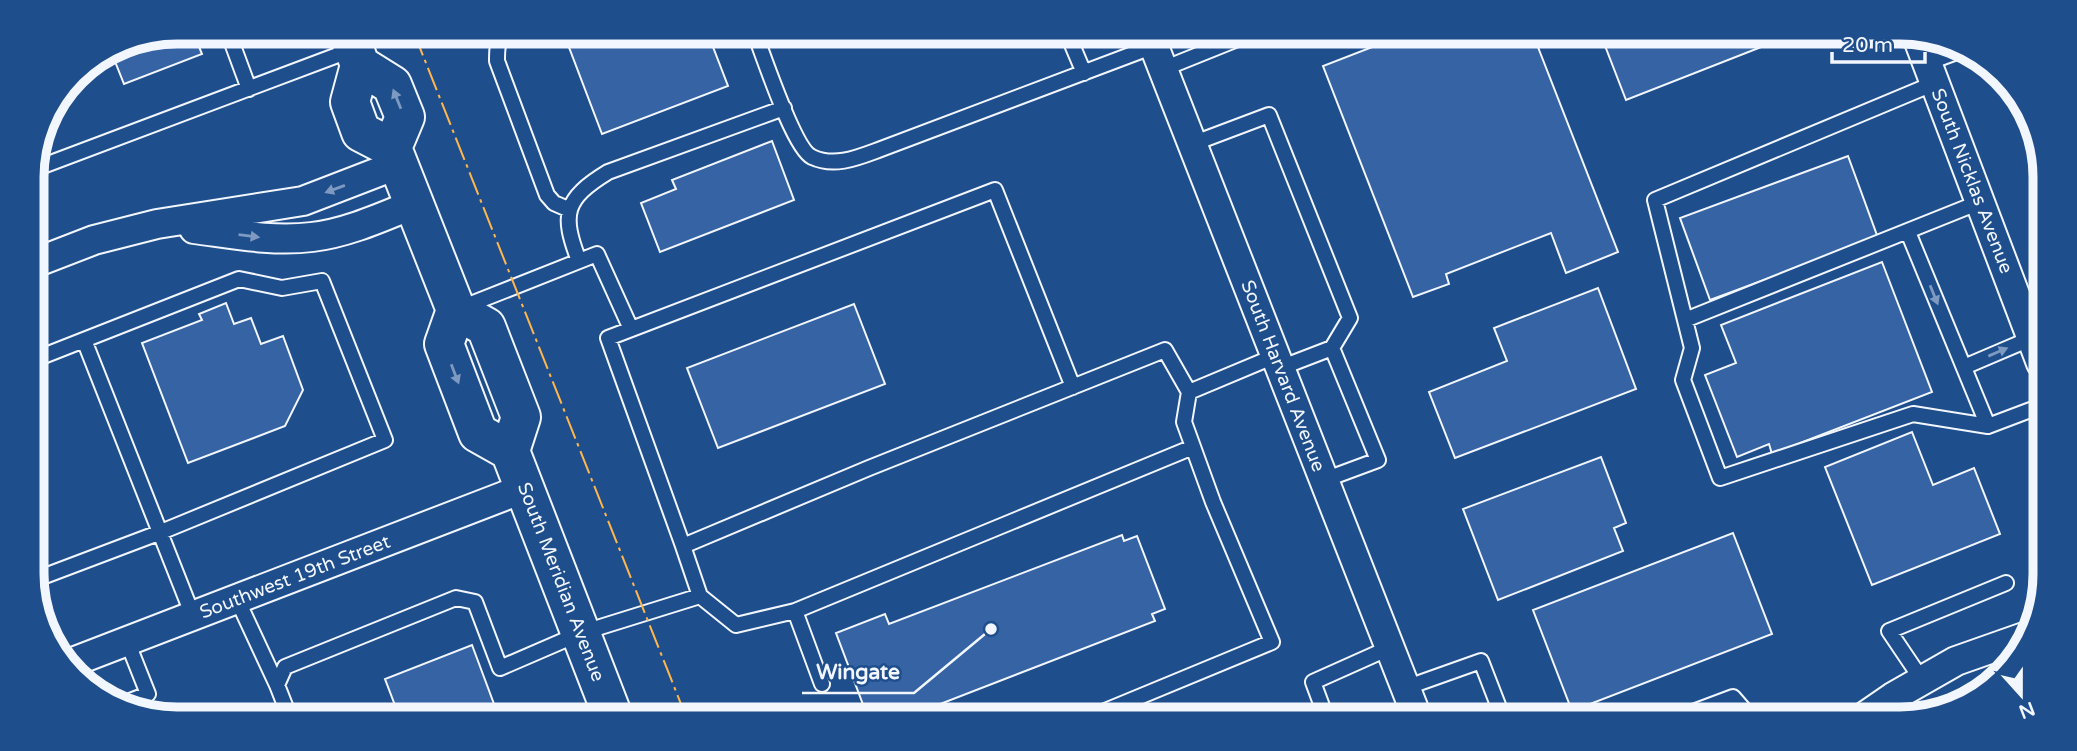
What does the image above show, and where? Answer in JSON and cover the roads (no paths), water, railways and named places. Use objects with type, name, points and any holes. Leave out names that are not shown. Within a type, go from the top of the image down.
[{"type":"main road","points":[[354,49],[392,85],[405,117],[396,156],[456,310]]},
{"type":"main road","name":"South Meridian Avenue","points":[[456,310],[486,327],[521,417],[510,451],[609,707]]},
{"type":"street","name":"South Harvard Avenue","points":[[1155,50],[1413,707]]},
{"type":"street","name":"South Nicklas Avenue","points":[[1927,62],[2033,340]]},
{"type":"street","points":[[44,259],[94,240],[157,224],[303,201],[396,156]]},
{"type":"street","points":[[157,224],[267,238],[313,237],[362,225],[414,204]]},
{"type":"street","name":"Southwest 19th Street","points":[[76,661],[525,488]]},
{"type":"street","points":[[1883,707],[1956,661],[1999,658]]},
{"type":"lane","points":[[232,44],[249,89]]},
{"type":"lane","points":[[498,44],[497,61],[547,195],[570,210]]},
{"type":"lane","points":[[759,44],[797,140],[810,156],[825,162],[845,162],[1084,73],[1155,50],[1194,44]]},
{"type":"lane","points":[[1072,44],[1084,73]]},
{"type":"lane","points":[[44,165],[354,49]]},
{"type":"lane","points":[[1951,54],[1927,62],[1655,200],[1692,348],[1683,380],[1720,478],[1913,414],[1988,426],[2033,409]]},
{"type":"lane","points":[[579,261],[567,222],[572,202],[584,187],[608,172],[784,108]]},
{"type":"lane","points":[[1189,393],[1278,362],[1332,348],[1350,318],[1269,115],[1192,144]]},
{"type":"lane","points":[[1073,387],[995,190],[608,338],[700,596],[737,625],[795,611],[1193,447]]},
{"type":"lane","points":[[1685,320],[1980,202]]},
{"type":"lane","points":[[1909,232],[1988,426]]},
{"type":"lane","points":[[456,310],[597,254],[631,329]]},
{"type":"lane","points":[[44,355],[239,279],[282,288],[322,281],[385,440],[161,532],[44,576]]},
{"type":"lane","points":[[84,340],[193,616]]},
{"type":"lane","points":[[1324,480],[1378,460],[1332,348]]},
{"type":"lane","points":[[683,546],[856,473],[1165,350],[1189,393],[1184,422],[1213,502],[1272,642],[1115,707]]},
{"type":"lane","points":[[1964,367],[2033,351]]},
{"type":"lane","points":[[1922,680],[1889,631],[2006,583]]},
{"type":"lane","points":[[277,685],[285,667],[456,598],[475,602],[500,668],[581,633],[700,596]]},
{"type":"lane","points":[[237,599],[286,707]]},
{"type":"lane","points":[[795,611],[822,684]]},
{"type":"lane","points":[[127,641],[148,694],[133,700]]},
{"type":"lane","points":[[1322,707],[1313,682],[1390,648]]},
{"type":"lane","points":[[1405,688],[1481,661],[1499,707]]},
{"type":"lane","points":[[1706,707],[1733,697],[1742,707]]},
{"type":"place","name":"Wingate","points":[[991,629]]}]
